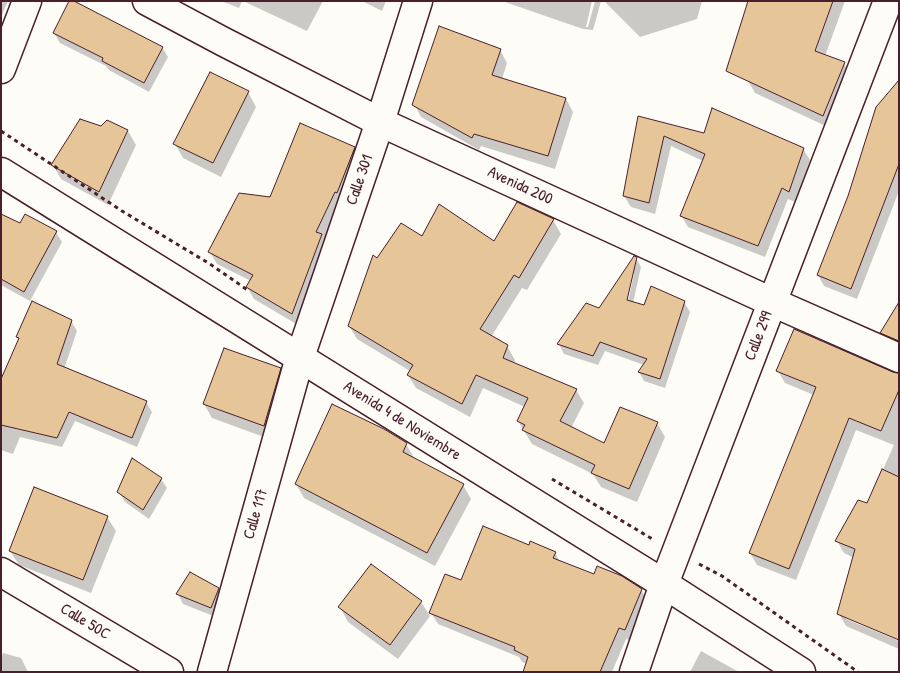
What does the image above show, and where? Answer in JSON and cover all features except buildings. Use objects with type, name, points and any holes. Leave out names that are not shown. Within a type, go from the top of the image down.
[{"type":"street","points":[[1,69],[27,1]]},
{"type":"street","name":"Avenida 200","points":[[147,1],[222,42],[380,122],[772,302],[899,358]]},
{"type":"street","name":"Calle 301","points":[[300,357],[380,122],[418,1]]},
{"type":"street","name":"Calle 299","points":[[634,672],[664,584],[888,1]]},
{"type":"street","name":"Avenida 4 de Noviembre","points":[[1,172],[664,584],[801,672]]},
{"type":"street","name":"Calle 117","points":[[212,672],[300,357]]},
{"type":"street","name":"Calle 50C","points":[[1,572],[169,672]]},
{"type":"path","points":[[1,131],[122,211],[210,264],[250,292]]},
{"type":"path","points":[[551,479],[635,530],[722,576],[858,672]]}]
